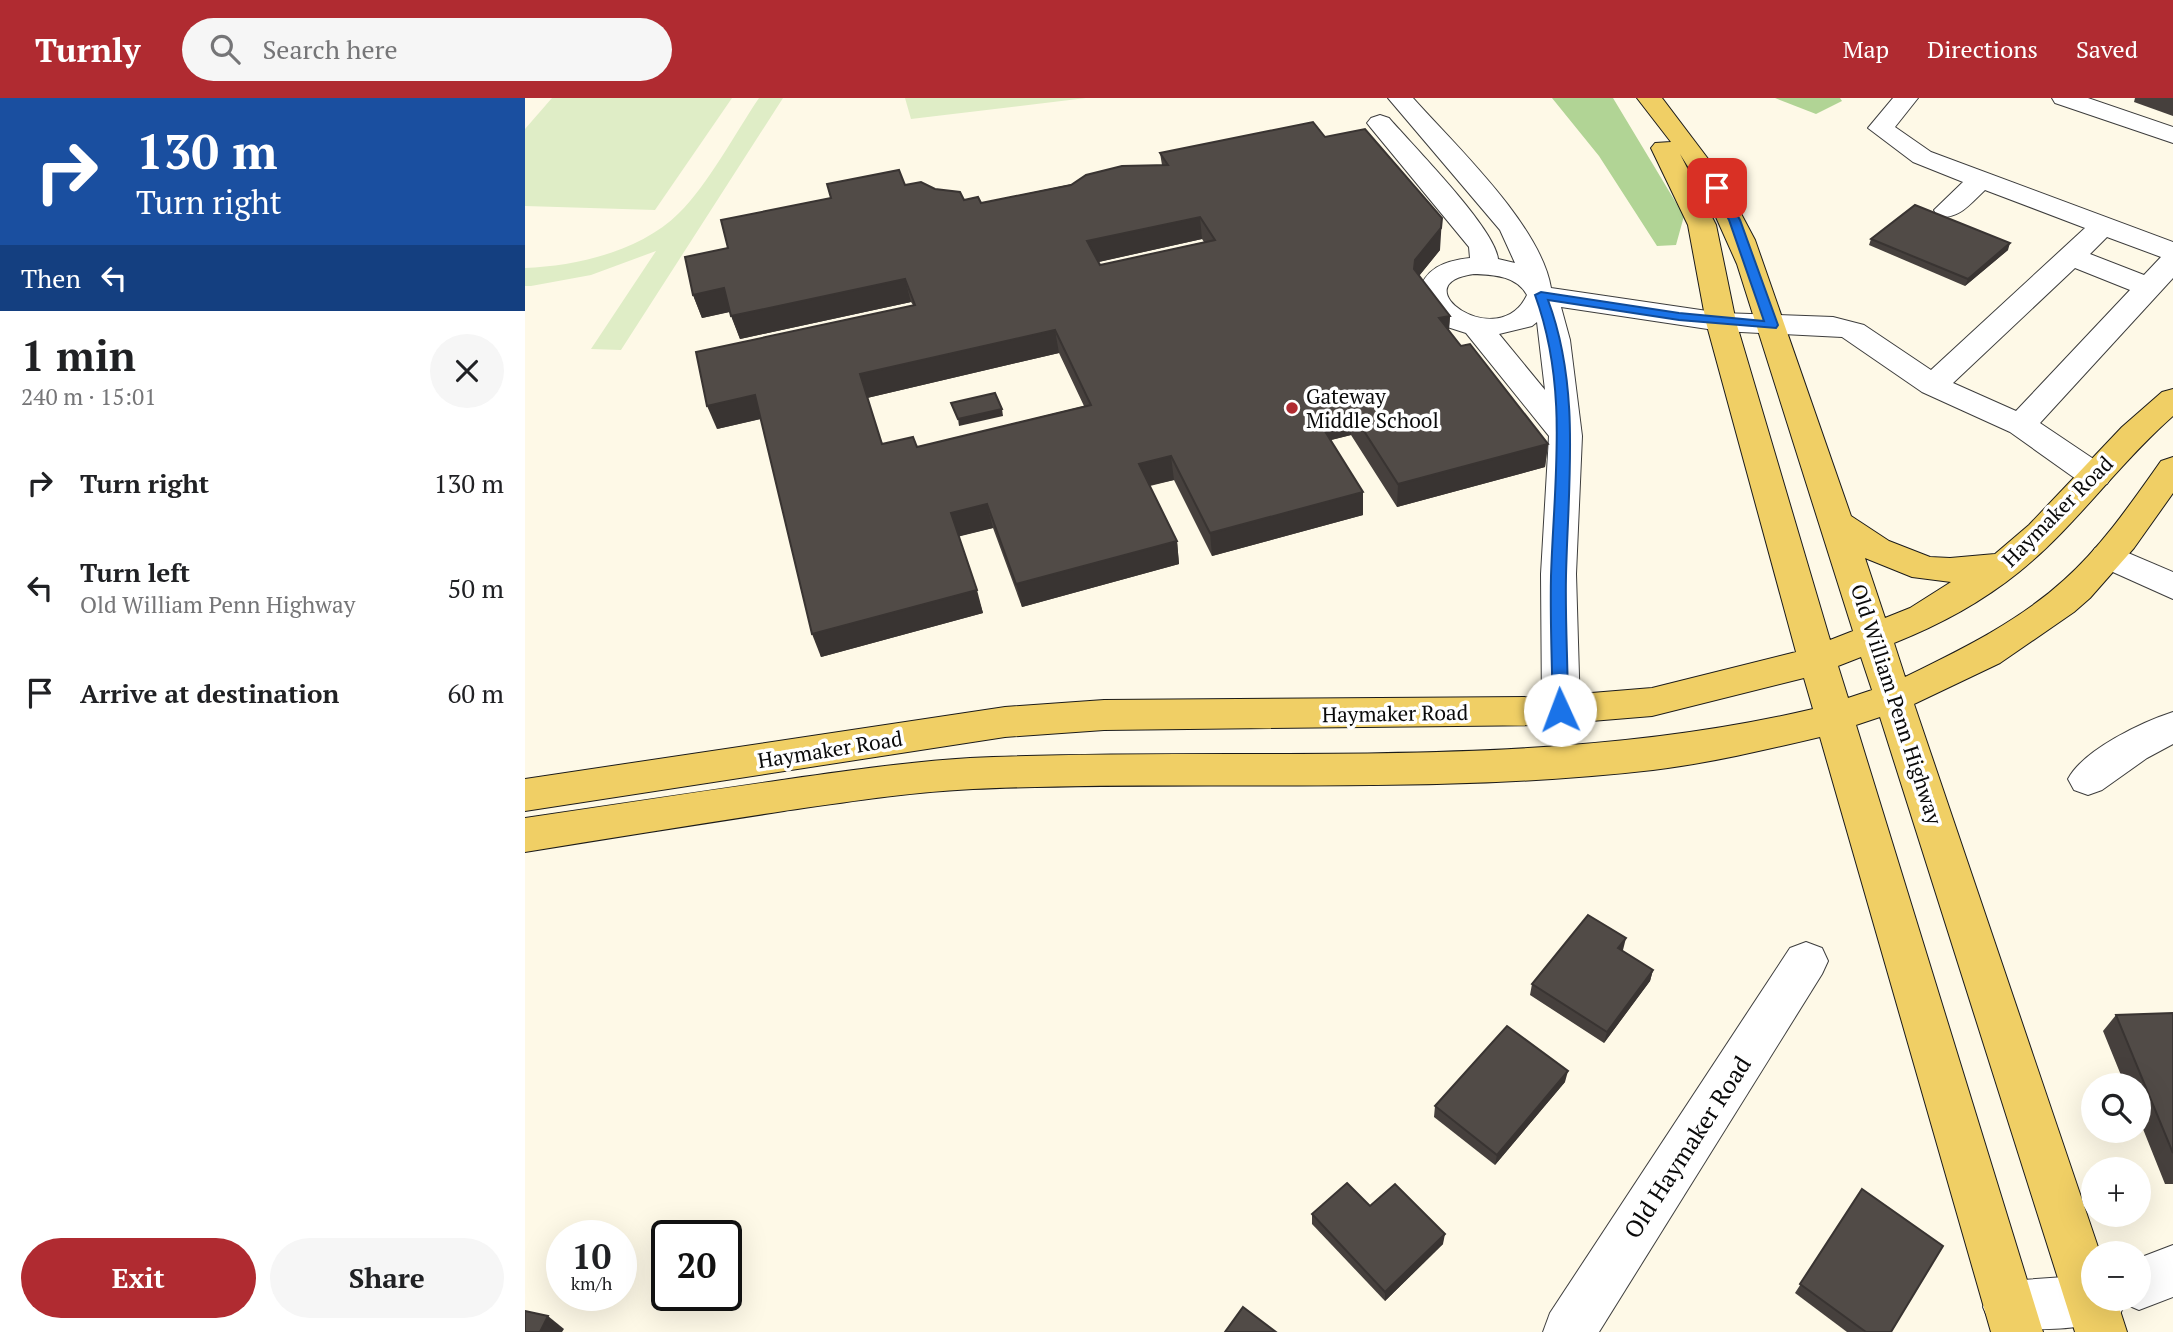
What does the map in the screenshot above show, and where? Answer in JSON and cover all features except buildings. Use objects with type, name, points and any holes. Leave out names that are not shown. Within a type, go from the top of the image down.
[{"type":"main road","points":[[1636,98],[1676,168],[1702,225],[1721,322],[1817,660],[2013,1319]]},
{"type":"main road","name":"Old William Penn Highway","points":[[1649,98],[1693,152],[1735,220],[2081,1259]]},
{"type":"main road","name":"Haymaker Road","points":[[525,795],[1005,722],[1104,715],[1560,710],[1652,702],[1751,679],[1817,660],[1923,617],[2005,565],[2041,533],[2133,434],[2173,399]]},
{"type":"main road","name":"Haymaker Road","points":[[525,835],[837,788],[967,775],[1481,767],[1614,761],[1736,744],[1836,719],[1896,698],[1989,652],[2063,601],[2125,538],[2173,468]]},
{"type":"main road","points":[[1838,524],[1868,546],[1909,565],[1960,572],[2005,565]]},
{"type":"street","points":[[1400,98],[1513,228],[1534,272],[1553,329],[1566,436],[1559,577],[1560,710]]},
{"type":"street","points":[[1906,98],[1881,128],[1922,157],[2119,225],[2173,252]]},
{"type":"street","points":[[2064,98],[2173,135]]},
{"type":"street","points":[[1380,123],[1476,237],[1483,247],[1485,265]]},
{"type":"street","points":[[1947,210],[1982,179]]},
{"type":"street","points":[[1933,385],[2071,256],[2119,225]]},
{"type":"street","points":[[1476,237],[1513,228]]},
{"type":"street","points":[[2071,256],[2149,287]]},
{"type":"street","points":[[2021,425],[2173,261]]},
{"type":"street","points":[[1539,291],[1539,305],[1533,314],[1522,321],[1492,327],[1476,326],[1444,314],[1435,305],[1431,295],[1434,285],[1454,269],[1485,265],[1516,271],[1539,291],[1721,322],[1833,326],[1853,331],[1933,385],[2021,425],[2095,476]]},
{"type":"street","points":[[1476,326],[1566,436]]},
{"type":"street","points":[[2107,556],[2173,587]]},
{"type":"street","points":[[2088,779],[2133,747],[2173,727]]},
{"type":"street","name":"Old Haymaker Road","points":[[1569,1332],[1806,961]]},
{"type":"street","points":[[2151,1279],[2173,1271]]},
{"type":"street","points":[[2013,1319],[2098,1311]]},
{"type":"green space","points":[[552,98],[732,98],[655,210],[525,206],[525,129]]},
{"type":"green space","points":[[759,98],[783,98],[621,350],[591,349],[656,251],[591,275],[531,286],[525,286],[525,268],[566,264],[607,254],[627,247],[664,226],[690,202]]},
{"type":"green space","points":[[905,98],[1086,98],[911,119]]},
{"type":"green space","points":[[1552,98],[1613,98],[1684,216],[1676,245],[1657,246],[1599,156]]},
{"type":"green space","points":[[1775,98],[1840,98],[1842,101],[1816,114]]},
{"type":"place","name":"Gateway Middle School","points":[[1292,408]]},
{"type":"route","points":[[1560,710],[1557,639],[1566,436],[1553,329],[1541,295],[1679,317],[1772,325],[1735,220],[1717,188]]}]
